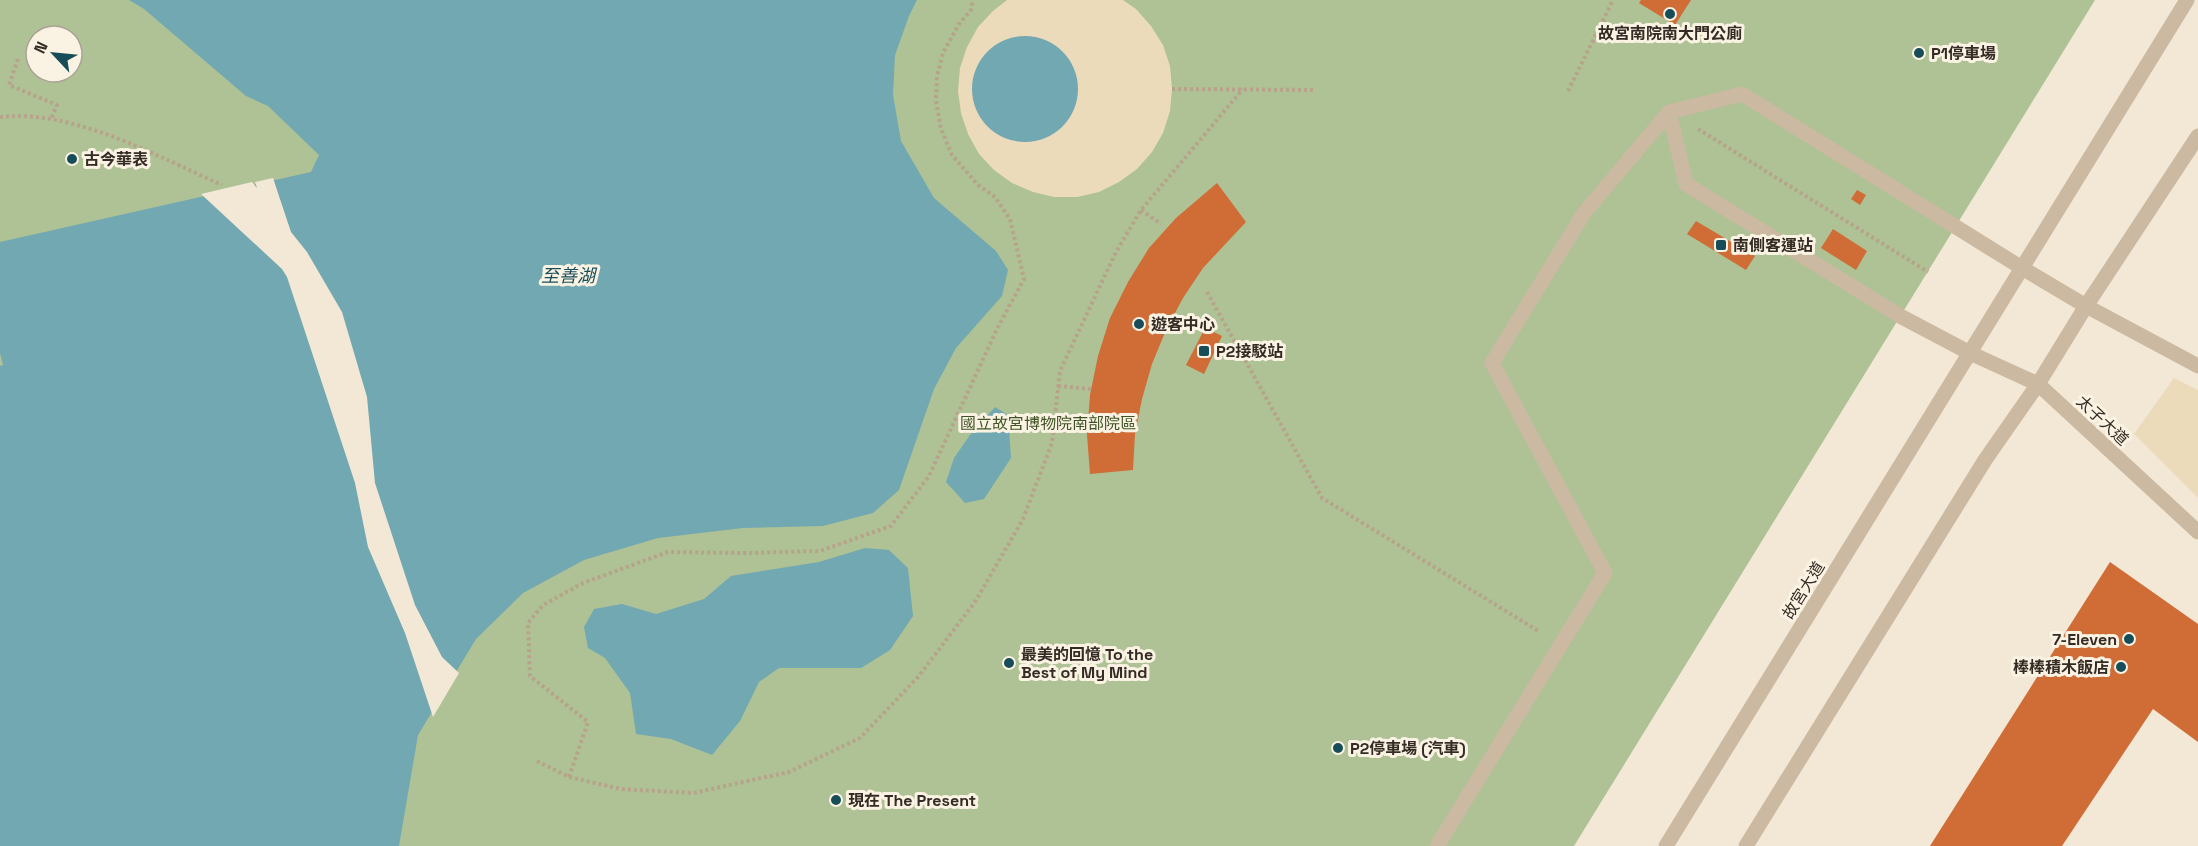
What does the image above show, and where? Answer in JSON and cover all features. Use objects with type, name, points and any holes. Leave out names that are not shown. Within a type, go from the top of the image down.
[{"type":"street","name":"故宮大道","points":[[1666,846],[2187,0]]},
{"type":"street","points":[[1437,846],[1605,573],[1492,363],[1584,213],[1669,112],[1742,94],[2022,268],[2086,306],[2198,366]]},
{"type":"street","name":"太子大道","points":[[1669,112],[1686,184],[1900,316],[1970,353],[2038,384],[2198,532]]},
{"type":"street","points":[[1746,846],[1985,460],[2038,384],[2086,306],[2198,136]]},
{"type":"path","points":[[569,777],[588,722],[530,676],[528,623],[543,605],[583,583],[668,552],[745,553],[820,550],[891,526],[929,476],[998,327],[1024,279],[1010,219],[995,197],[978,185],[952,155],[941,129],[936,101],[939,69],[943,53],[959,24],[970,10],[973,0]]},
{"type":"path","points":[[1568,91],[1613,0]]},
{"type":"path","points":[[18,59],[9,85],[57,105],[51,119]]},
{"type":"path","points":[[1172,89],[1316,90]]},
{"type":"path","points":[[537,761],[569,777],[621,789],[693,793],[789,772],[860,738],[918,677],[975,602],[1023,519],[1052,443],[1060,371],[1110,262],[1141,210],[1243,89]]},
{"type":"path","points":[[1669,112],[1928,272]]},
{"type":"path","points":[[0,117],[51,119],[107,134],[222,185]]},
{"type":"path","points":[[1141,210],[1161,224]]},
{"type":"path","points":[[1207,292],[1323,498],[1561,645]]},
{"type":"path","points":[[1058,386],[1091,389]]},
{"type":"green space","name":"國立故宮博物院南部院區","points":[[0,0],[2095,0],[1574,846],[0,846]]},
{"type":"shaded area","points":[[1007,0],[1123,0],[1136,9],[1151,26],[1163,45],[1170,66],[1172,89],[1170,111],[1163,133],[1152,152],[1137,169],[1119,182],[1099,192],[1077,197],[1054,197],[1033,192],[1012,183],[994,170],[979,154],[968,134],[961,113],[958,91],[960,68],[967,47],[978,27]]},
{"type":"shaded area","points":[[2174,378],[2198,390],[2198,498],[2134,434]]},
{"type":"water","name":"至善湖","points":[[129,0],[917,0],[895,55],[893,95],[901,141],[934,198],[996,251],[1008,270],[1002,296],[956,348],[934,389],[899,490],[873,513],[823,526],[743,528],[658,538],[584,560],[523,593],[476,639],[418,735],[399,846],[0,846],[0,366],[3,365],[0,353],[0,242],[311,172],[319,155],[268,106],[246,96],[144,9]]},
{"type":"water","points":[[1025,36],[1045,40],[1063,51],[1074,69],[1078,89],[1074,109],[1063,127],[1045,138],[1025,142],[1005,138],[987,127],[976,109],[972,89],[976,69],[987,51],[1005,40]]},
{"type":"water","points":[[995,407],[1008,415],[1011,458],[984,499],[965,503],[946,482],[954,458],[970,435]]},
{"type":"water","points":[[865,548],[889,550],[908,568],[913,616],[890,650],[861,668],[779,668],[759,682],[740,721],[712,755],[671,739],[636,734],[630,693],[605,658],[588,648],[584,627],[594,609],[622,604],[656,614],[704,599],[731,576],[819,562]]},
{"type":"pier","points":[[273,178],[291,232],[307,252],[342,312],[367,397],[375,483],[415,605],[442,657],[459,673],[433,717],[405,633],[368,547],[355,483],[287,277],[282,269],[201,194],[252,182],[257,188],[255,182]]},
{"type":"building","name":"故宮南院南大門公廁","points":[[1641,0],[1691,0],[1675,25],[1639,3]]},
{"type":"building","name":"遊客中心","points":[[1217,183],[1246,222],[1203,268],[1183,298],[1166,330],[1152,364],[1142,399],[1135,434],[1133,470],[1090,474],[1087,435],[1090,395],[1098,356],[1110,318],[1149,248],[1176,218]]},
{"type":"building","points":[[1857,190],[1866,195],[1860,205],[1851,199]]},
{"type":"building","name":"南側客運站","points":[[1696,221],[1755,256],[1746,270],[1687,234]]},
{"type":"building","points":[[1833,229],[1867,251],[1856,270],[1821,248]]},
{"type":"building","points":[[1205,328],[1222,336],[1204,374],[1186,365]]},
{"type":"building","name":"棒棒積木飯店","points":[[2110,562],[2198,624],[2198,742],[2153,709],[2062,846],[1930,846]]},
{"type":"place","name":"故宮南院南大門公廁","points":[[1670,14]]},
{"type":"place","name":"P1停車場","points":[[1919,53]]},
{"type":"place","name":"古今華表","points":[[72,159]]},
{"type":"place","name":"南側客運站","points":[[1721,245]]},
{"type":"place","name":"遊客中心","points":[[1139,324]]},
{"type":"place","name":"P2接駁站","points":[[1204,351]]},
{"type":"place","name":"7-Eleven","points":[[2129,639]]},
{"type":"place","name":"最美的回憶 To the Best of My Mind","points":[[1009,663]]},
{"type":"place","name":"棒棒積木飯店","points":[[2121,667]]},
{"type":"place","name":"P2停車場 (汽車)","points":[[1338,748]]},
{"type":"place","name":"現在 The Present","points":[[836,800]]}]
